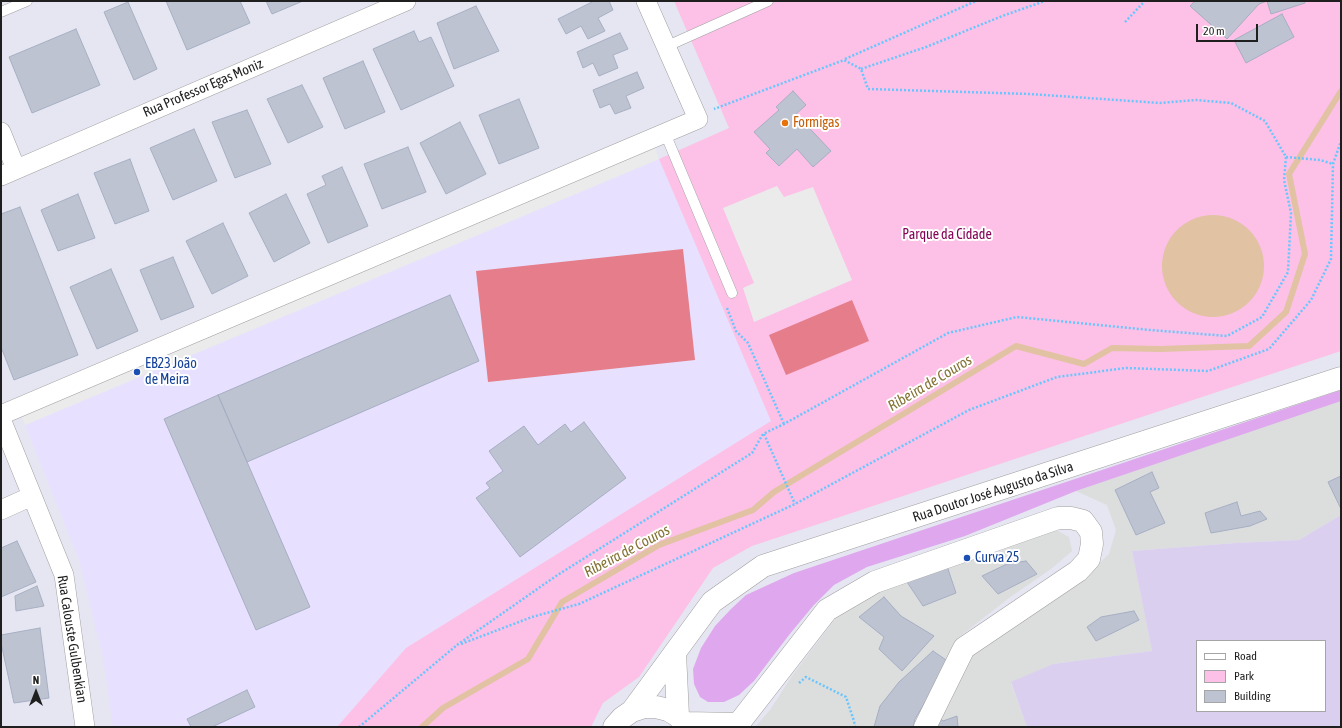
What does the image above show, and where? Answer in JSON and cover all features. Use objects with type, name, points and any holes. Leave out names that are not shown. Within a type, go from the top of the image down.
[{"type":"street","name":"Rua Professor Egas Moniz","points":[[9,172],[406,1]]},
{"type":"street","points":[[1,415],[698,119],[646,1]]},
{"type":"street","points":[[1,132],[9,172]]},
{"type":"street","name":"Rua Doutor José Augusto da Silva","points":[[614,727],[622,718],[632,711],[712,602],[763,566],[1341,378]]},
{"type":"street","name":"Rua Calouste Gulbenkian","points":[[1,419],[64,575],[85,727]]},
{"type":"street","points":[[1,510],[32,496]]},
{"type":"street","points":[[632,711],[656,707],[668,710],[684,722],[737,726],[827,610],[875,582],[1058,518],[1071,518],[1083,521],[1091,532],[1092,544],[1089,559],[1078,571],[964,648],[925,727]]},
{"type":"street","points":[[675,653],[684,722]]},
{"type":"lane","points":[[1,12],[27,1]]},
{"type":"lane","points":[[665,47],[768,1]]},
{"type":"lane","points":[[665,133],[732,293]]},
{"type":"path","points":[[697,116],[844,60],[976,1]]},
{"type":"path","points":[[861,69],[926,47],[1005,15],[1045,1]]},
{"type":"path","points":[[1125,22],[1143,3],[1143,1]]},
{"type":"path","points":[[359,727],[457,645],[556,576],[752,453],[764,434],[948,333],[1017,317],[1227,336],[1262,317],[1288,272],[1291,213],[1284,180],[1286,157],[1265,121],[1231,103],[1196,100],[1160,103],[1030,94],[868,89],[861,69],[844,60]]},
{"type":"path","points":[[457,645],[532,617],[579,604],[795,504],[969,410],[1057,377],[1126,368],[1208,371],[1270,349],[1311,300],[1331,259],[1333,164],[1341,141]]},
{"type":"path","points":[[1286,157],[1320,160],[1333,164]]},
{"type":"path","points":[[726,306],[736,331],[748,343],[784,424]]},
{"type":"path","points":[[764,434],[795,504]]},
{"type":"path","points":[[796,685],[806,677],[846,697],[855,727]]},
{"type":"shaded area","points":[[652,139],[659,159],[25,425],[18,408]]},
{"type":"shaded area","points":[[659,159],[771,421],[406,648],[337,727],[113,727],[103,658],[79,560],[25,425]]},
{"type":"shaded area","points":[[777,186],[784,197],[813,187],[852,280],[754,322],[743,288],[754,283],[723,208]]},
{"type":"shaded area","points":[[1213,215],[1233,218],[1242,223],[1256,237],[1261,246],[1264,266],[1261,286],[1256,295],[1242,309],[1233,314],[1213,317],[1193,314],[1184,309],[1170,295],[1165,286],[1162,266],[1165,246],[1170,237],[1184,223],[1193,218]]},
{"type":"shaded area","points":[[683,249],[695,360],[488,382],[476,271]]},
{"type":"shaded area","points":[[852,300],[869,341],[786,375],[769,335]]},
{"type":"shaded area","points":[[1341,390],[1341,401],[1076,491],[965,536],[867,567],[834,585],[813,606],[754,681],[739,695],[724,702],[708,702],[700,697],[694,684],[693,669],[701,648],[715,626],[746,595],[794,573]]},
{"type":"shaded area","points":[[1341,400],[1341,515],[1299,540],[1132,551],[1152,651],[1053,664],[1011,683],[1027,727],[932,727],[962,662],[1084,578],[1109,554],[1116,530],[1107,505],[1076,491]]},
{"type":"shaded area","points":[[1341,515],[1341,727],[1027,727],[1011,682],[1053,664],[1152,651],[1132,551],[1299,540]]},
{"type":"shaded area","points":[[1048,530],[1058,531],[1069,537],[1072,551],[1051,569],[1009,598],[959,637],[949,662],[915,719],[913,727],[755,727],[770,710],[792,676],[844,607],[876,591],[977,557],[999,552],[1027,538]]},
{"type":"green space","name":"Parque da Cidade","points":[[674,1],[1341,1],[1341,351],[752,546],[713,568],[639,677],[603,703],[591,727],[337,727],[406,648],[771,421],[659,159],[729,128]]},
{"type":"building","points":[[166,1],[240,1],[250,23],[187,50]]},
{"type":"building","points":[[266,1],[303,1],[272,14]]},
{"type":"building","points":[[594,1],[609,1],[613,10],[598,18],[605,31],[588,39],[581,26],[566,34],[558,19]]},
{"type":"building","points":[[1195,1],[1267,1],[1259,4],[1227,39],[1190,6]]},
{"type":"building","points":[[1267,1],[1305,1],[1305,3],[1271,14]]},
{"type":"building","points":[[128,2],[157,69],[134,80],[104,12]]},
{"type":"building","points":[[476,6],[499,51],[454,69],[437,23]]},
{"type":"building","points":[[1282,14],[1294,37],[1246,63],[1234,40]]},
{"type":"building","points":[[76,29],[100,85],[32,113],[9,57]]},
{"type":"building","points":[[414,31],[419,42],[431,37],[454,86],[401,110],[373,49]]},
{"type":"building","points":[[620,33],[628,49],[613,55],[618,68],[599,76],[593,63],[583,68],[577,52]]},
{"type":"building","points":[[363,61],[385,112],[345,129],[323,78]]},
{"type":"building","points":[[637,72],[644,88],[626,96],[631,108],[615,114],[610,104],[600,108],[593,90]]},
{"type":"building","points":[[302,85],[323,127],[288,143],[267,99]]},
{"type":"building","name":"Formigas","points":[[793,91],[806,105],[796,114],[831,151],[813,167],[797,149],[779,166],[766,153],[770,149],[754,132],[779,110],[776,107]]},
{"type":"building","points":[[519,99],[539,148],[499,164],[479,115]]},
{"type":"building","points":[[247,110],[271,164],[235,178],[212,122]]},
{"type":"building","points":[[460,122],[486,174],[446,194],[420,143]]},
{"type":"building","points":[[194,129],[217,181],[173,200],[150,148]]},
{"type":"building","points":[[408,147],[426,192],[382,209],[364,164]]},
{"type":"building","points":[[130,159],[149,211],[115,224],[94,173]]},
{"type":"building","points":[[342,167],[368,226],[328,243],[307,194],[326,185],[322,176]]},
{"type":"building","points":[[78,194],[95,238],[58,251],[41,210]]},
{"type":"building","points":[[286,194],[310,243],[274,262],[249,213]]},
{"type":"building","points":[[20,207],[78,355],[14,380],[1,347],[1,214]]},
{"type":"building","points":[[223,223],[248,276],[212,294],[186,241]]},
{"type":"building","points":[[173,257],[194,307],[161,320],[140,270]]},
{"type":"building","points":[[111,269],[138,331],[97,349],[70,287]]},
{"type":"building","points":[[450,295],[479,361],[247,462],[218,395]]},
{"type":"building","points":[[218,395],[310,607],[256,630],[164,419]]},
{"type":"building","points":[[584,422],[626,478],[520,557],[476,498],[490,488],[486,483],[503,471],[489,451],[524,426],[538,445],[565,424],[571,432]]},
{"type":"building","points":[[1152,472],[1159,488],[1150,492],[1165,523],[1136,535],[1115,490]]},
{"type":"building","points":[[1341,476],[1341,509],[1328,482]]},
{"type":"building","points":[[1237,502],[1241,516],[1260,511],[1267,519],[1250,526],[1211,533],[1205,513]]},
{"type":"building","points":[[17,541],[36,582],[1,597],[1,548]]},
{"type":"building","points":[[1026,561],[1037,574],[998,594],[982,576],[1007,564]]},
{"type":"building","points":[[947,566],[956,593],[923,606],[905,579]]},
{"type":"building","points":[[37,586],[44,606],[16,611],[15,596]]},
{"type":"building","points":[[884,597],[901,616],[934,636],[902,671],[879,649],[884,637],[859,617]]},
{"type":"building","points":[[1134,611],[1139,620],[1096,641],[1087,627],[1101,617]]},
{"type":"building","points":[[40,628],[49,698],[14,703],[1,643],[1,635]]},
{"type":"building","points":[[933,651],[949,662],[915,719],[913,727],[874,727],[880,706],[899,682]]},
{"type":"building","points":[[247,690],[255,707],[212,727],[191,727],[187,719]]},
{"type":"building","points":[[936,715],[943,721],[957,716],[958,727],[932,727]]},
{"type":"waterway","name":"Ribeira de Couros","points":[[422,727],[443,708],[528,659],[562,602],[659,545],[753,510],[774,492],[1016,346],[1084,364],[1112,348],[1160,349],[1249,346],[1286,312],[1305,254],[1289,174],[1341,91]]},
{"type":"place","name":"Formigas","points":[[785,123]]},
{"type":"place","name":"EB23 João de Meira","points":[[137,372]]},
{"type":"place","name":"Curva 25","points":[[967,558]]}]
